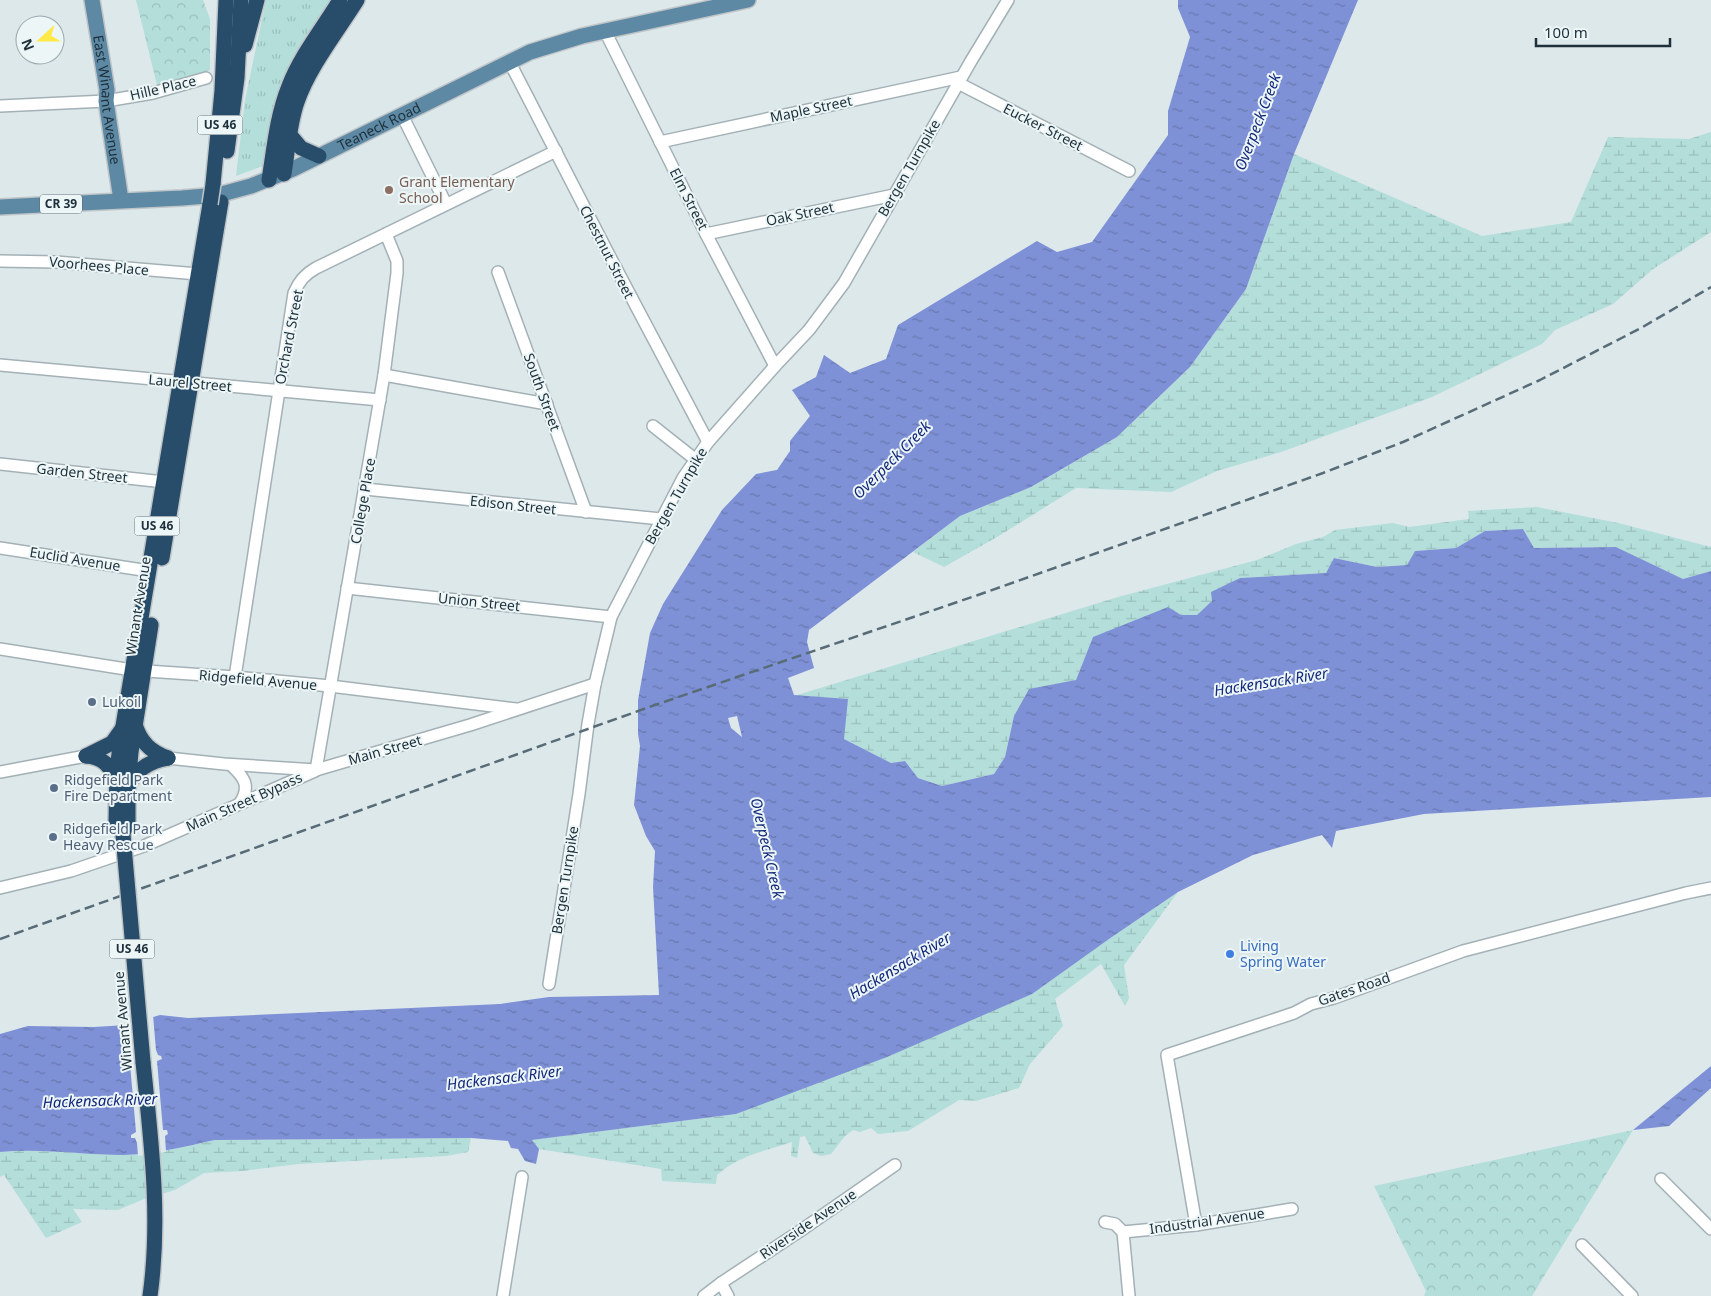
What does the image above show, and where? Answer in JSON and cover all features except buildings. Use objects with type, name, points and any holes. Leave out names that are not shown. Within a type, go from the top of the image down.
[{"type":"highway","points":[[215,0],[224,65]]},
{"type":"highway","name":"US 46","points":[[218,184],[226,0]]},
{"type":"highway","name":"US 46","points":[[198,274],[215,203],[236,78],[242,0]]},
{"type":"highway","points":[[236,78],[257,0]]},
{"type":"highway","points":[[268,180],[282,106],[288,87],[302,60],[340,0]]},
{"type":"highway","points":[[284,174],[296,107],[305,84],[357,0]]},
{"type":"highway","points":[[290,135],[301,148],[319,156]]},
{"type":"highway","name":"Winant Avenue","points":[[138,670],[149,571],[164,482],[211,265],[215,203]]},
{"type":"highway","name":"Winant Avenue","points":[[150,1296],[155,1254],[155,1189],[123,834],[128,820],[122,786],[129,724],[186,382],[198,274]]},
{"type":"highway","points":[[86,756],[112,743],[129,724],[146,745],[158,754],[168,758]]},
{"type":"highway","points":[[86,756],[99,758],[108,764],[122,786],[151,762],[168,758]]},
{"type":"main road","name":"East Winant Avenue","points":[[92,0],[107,90],[106,101],[121,200]]},
{"type":"main road","name":"Teaneck Road","points":[[0,207],[182,198],[218,194],[284,174],[509,61],[555,43],[697,5],[748,0]]},
{"type":"street","name":"Bergen Turnpike","points":[[549,984],[579,794],[587,730],[595,684],[611,617],[683,478],[708,442],[774,366],[809,330],[844,283],[959,80],[1008,0]]},
{"type":"street","name":"Elm Street","points":[[605,31],[774,366]]},
{"type":"street","name":"Chestnut Street","points":[[509,61],[708,442]]},
{"type":"street","name":"Hille Place","points":[[0,106],[106,101],[153,93],[206,78]]},
{"type":"street","name":"Maple Street","points":[[660,142],[959,80]]},
{"type":"street","name":"Eucker Street","points":[[959,80],[1129,171]]},
{"type":"street","points":[[402,114],[446,204]]},
{"type":"street","name":"Orchard Street","points":[[235,677],[294,293],[298,284],[310,271],[556,151]]},
{"type":"street","name":"Oak Street","points":[[706,234],[894,195]]},
{"type":"street","name":"College Place","points":[[316,770],[384,375],[397,273],[396,261],[386,234]]},
{"type":"street","name":"Voorhees Place","points":[[0,261],[56,262],[198,274]]},
{"type":"street","name":"South Street","points":[[498,272],[586,512]]},
{"type":"street","name":"Laurel Street","points":[[0,365],[380,400]]},
{"type":"street","points":[[384,375],[547,404]]},
{"type":"street","points":[[653,426],[696,460]]},
{"type":"street","name":"Garden Street","points":[[0,464],[164,482]]},
{"type":"street","name":"Edison Street","points":[[365,489],[661,519]]},
{"type":"street","name":"Euclid Avenue","points":[[0,548],[149,571]]},
{"type":"street","name":"Union Street","points":[[347,588],[611,617]]},
{"type":"street","name":"Ridgefield Avenue","points":[[0,649],[138,670],[330,686],[516,709]]},
{"type":"street","name":"Main Street","points":[[168,758],[232,765],[316,770],[470,725],[595,684]]},
{"type":"street","points":[[459,702],[466,710],[470,725]]},
{"type":"street","points":[[0,772],[86,756]]},
{"type":"street","points":[[232,765],[243,775],[246,785],[246,794],[240,802]]},
{"type":"street","name":"Main Street Bypass","points":[[0,888],[71,871],[144,846],[316,770]]},
{"type":"street","name":"Gates Road","points":[[1196,1226],[1167,1055],[1294,1013],[1311,1004],[1334,998],[1463,950],[1676,895],[1711,888]]},
{"type":"street","name":"Riverside Avenue","points":[[704,1296],[895,1165]]},
{"type":"street","points":[[504,1296],[522,1177]]},
{"type":"street","points":[[1661,1179],[1711,1229]]},
{"type":"street","name":"Industrial Avenue","points":[[1123,1232],[1196,1226],[1292,1209]]},
{"type":"street","points":[[1105,1222],[1114,1224],[1123,1232],[1129,1296]]},
{"type":"street","points":[[1582,1245],[1632,1296]]},
{"type":"street","points":[[721,1283],[728,1296]]},
{"type":"green space","points":[[136,0],[203,0],[210,19],[210,70],[157,85]]},
{"type":"green space","points":[[266,0],[331,0],[292,63],[265,165],[236,176],[245,100]]},
{"type":"green space","points":[[1711,132],[1711,232],[1653,269],[1613,304],[1555,330],[1542,344],[1432,397],[1281,452],[1217,471],[1171,492],[1076,488],[944,567],[913,552],[960,516],[1031,487],[1117,437],[1190,367],[1246,289],[1294,154],[1482,236],[1571,222],[1608,137],[1689,139]]},
{"type":"green space","points":[[1537,507],[1618,523],[1711,547],[1711,571],[1683,579],[1616,547],[1534,548],[1523,529],[1485,531],[1456,548],[1415,551],[1407,565],[1377,567],[1334,558],[1326,573],[1240,578],[1197,615],[1181,615],[1093,637],[1076,680],[1014,716],[1005,757],[994,774],[942,786],[918,778],[905,761],[891,763],[844,739],[794,696],[1118,597],[1257,560],[1296,544],[1323,537],[1335,530],[1393,523],[1409,527],[1469,519],[1468,511]]},
{"type":"green space","points":[[1178,892],[1124,965],[1129,998],[1125,1006],[1101,964],[1055,999],[1063,1026],[1030,1064],[1019,1088],[976,1101],[959,1100],[908,1131],[878,1134],[871,1128],[860,1132],[853,1130],[845,1136],[831,1154],[821,1156],[813,1153],[805,1136],[800,1137],[797,1158],[791,1156],[792,1142],[762,1151],[725,1168],[717,1175],[716,1184],[662,1181],[661,1169],[539,1149],[531,1140],[736,1114],[1109,939]]},
{"type":"green space","points":[[1633,1130],[1532,1296],[1424,1296],[1426,1291],[1374,1186]]},
{"type":"green space","points":[[471,1138],[468,1152],[446,1156],[298,1164],[243,1171],[204,1173],[175,1190],[144,1199],[118,1210],[73,1209],[82,1222],[46,1238],[4,1175],[0,1177],[0,1152],[31,1151],[134,1155],[215,1140]]},
{"type":"water","points":[[1178,0],[1358,0],[1294,154],[1246,289],[1190,367],[1117,437],[1031,487],[960,516],[809,630],[807,642],[814,668],[788,678],[794,695],[848,699],[844,739],[891,763],[905,761],[918,778],[942,786],[994,774],[1005,757],[1014,716],[1029,689],[1076,680],[1093,637],[1168,607],[1181,615],[1197,615],[1212,601],[1211,592],[1240,578],[1326,573],[1334,558],[1377,567],[1407,565],[1415,551],[1456,548],[1485,531],[1523,529],[1534,548],[1616,547],[1683,579],[1711,571],[1711,797],[1424,814],[1336,831],[1332,848],[1322,835],[1253,855],[1178,892],[1032,994],[887,1057],[736,1114],[532,1140],[539,1149],[536,1164],[525,1161],[518,1149],[511,1148],[508,1141],[471,1138],[215,1140],[134,1155],[31,1151],[0,1152],[0,1034],[28,1026],[94,1027],[126,1025],[160,1015],[188,1018],[500,1004],[549,997],[659,995],[653,887],[655,851],[646,836],[634,805],[640,746],[638,700],[650,633],[663,604],[722,510],[756,474],[777,470],[790,451],[790,441],[810,416],[792,390],[816,377],[824,355],[850,373],[886,359],[898,325],[1037,241],[1057,252],[1092,242],[1168,135],[1168,111],[1190,37],[1178,8]]},
{"type":"water","points":[[1711,1066],[1711,1088],[1669,1126],[1633,1130]]},
{"type":"pier","points":[[737,716],[742,737],[731,728],[728,718]]},
{"type":"pier","points":[[153,1015],[156,1050],[162,1059],[157,1061],[163,1130],[167,1130],[168,1134],[165,1136],[166,1152],[138,1156],[137,1143],[135,1138],[131,1138],[131,1135],[136,1132],[130,1064],[125,1064],[124,1059],[128,1058],[125,1023]]},
{"type":"railway","points":[[0,939],[655,705],[978,595],[1323,473],[1403,442],[1540,380],[1641,328],[1711,287]]},
{"type":"place","name":"Grant Elementary School","points":[[389,190]]},
{"type":"place","name":"Lukoil","points":[[92,702]]},
{"type":"place","name":"Ridgefield Park Fire Department","points":[[54,788]]},
{"type":"place","name":"Ridgefield Park Heavy Rescue","points":[[53,837]]},
{"type":"place","name":"Living Spring Water","points":[[1230,954]]},
{"type":"water label","name":"Overpeck Creek","points":[[1258,122]]},
{"type":"water label","name":"Overpeck Creek","points":[[892,460]]},
{"type":"water label","name":"Hackensack River","points":[[1271,682]]},
{"type":"water label","name":"Overpeck Creek","points":[[767,848]]},
{"type":"water label","name":"Hackensack River","points":[[900,966]]},
{"type":"water label","name":"Hackensack River","points":[[504,1078]]},
{"type":"water label","name":"Hackensack River","points":[[100,1101]]}]
